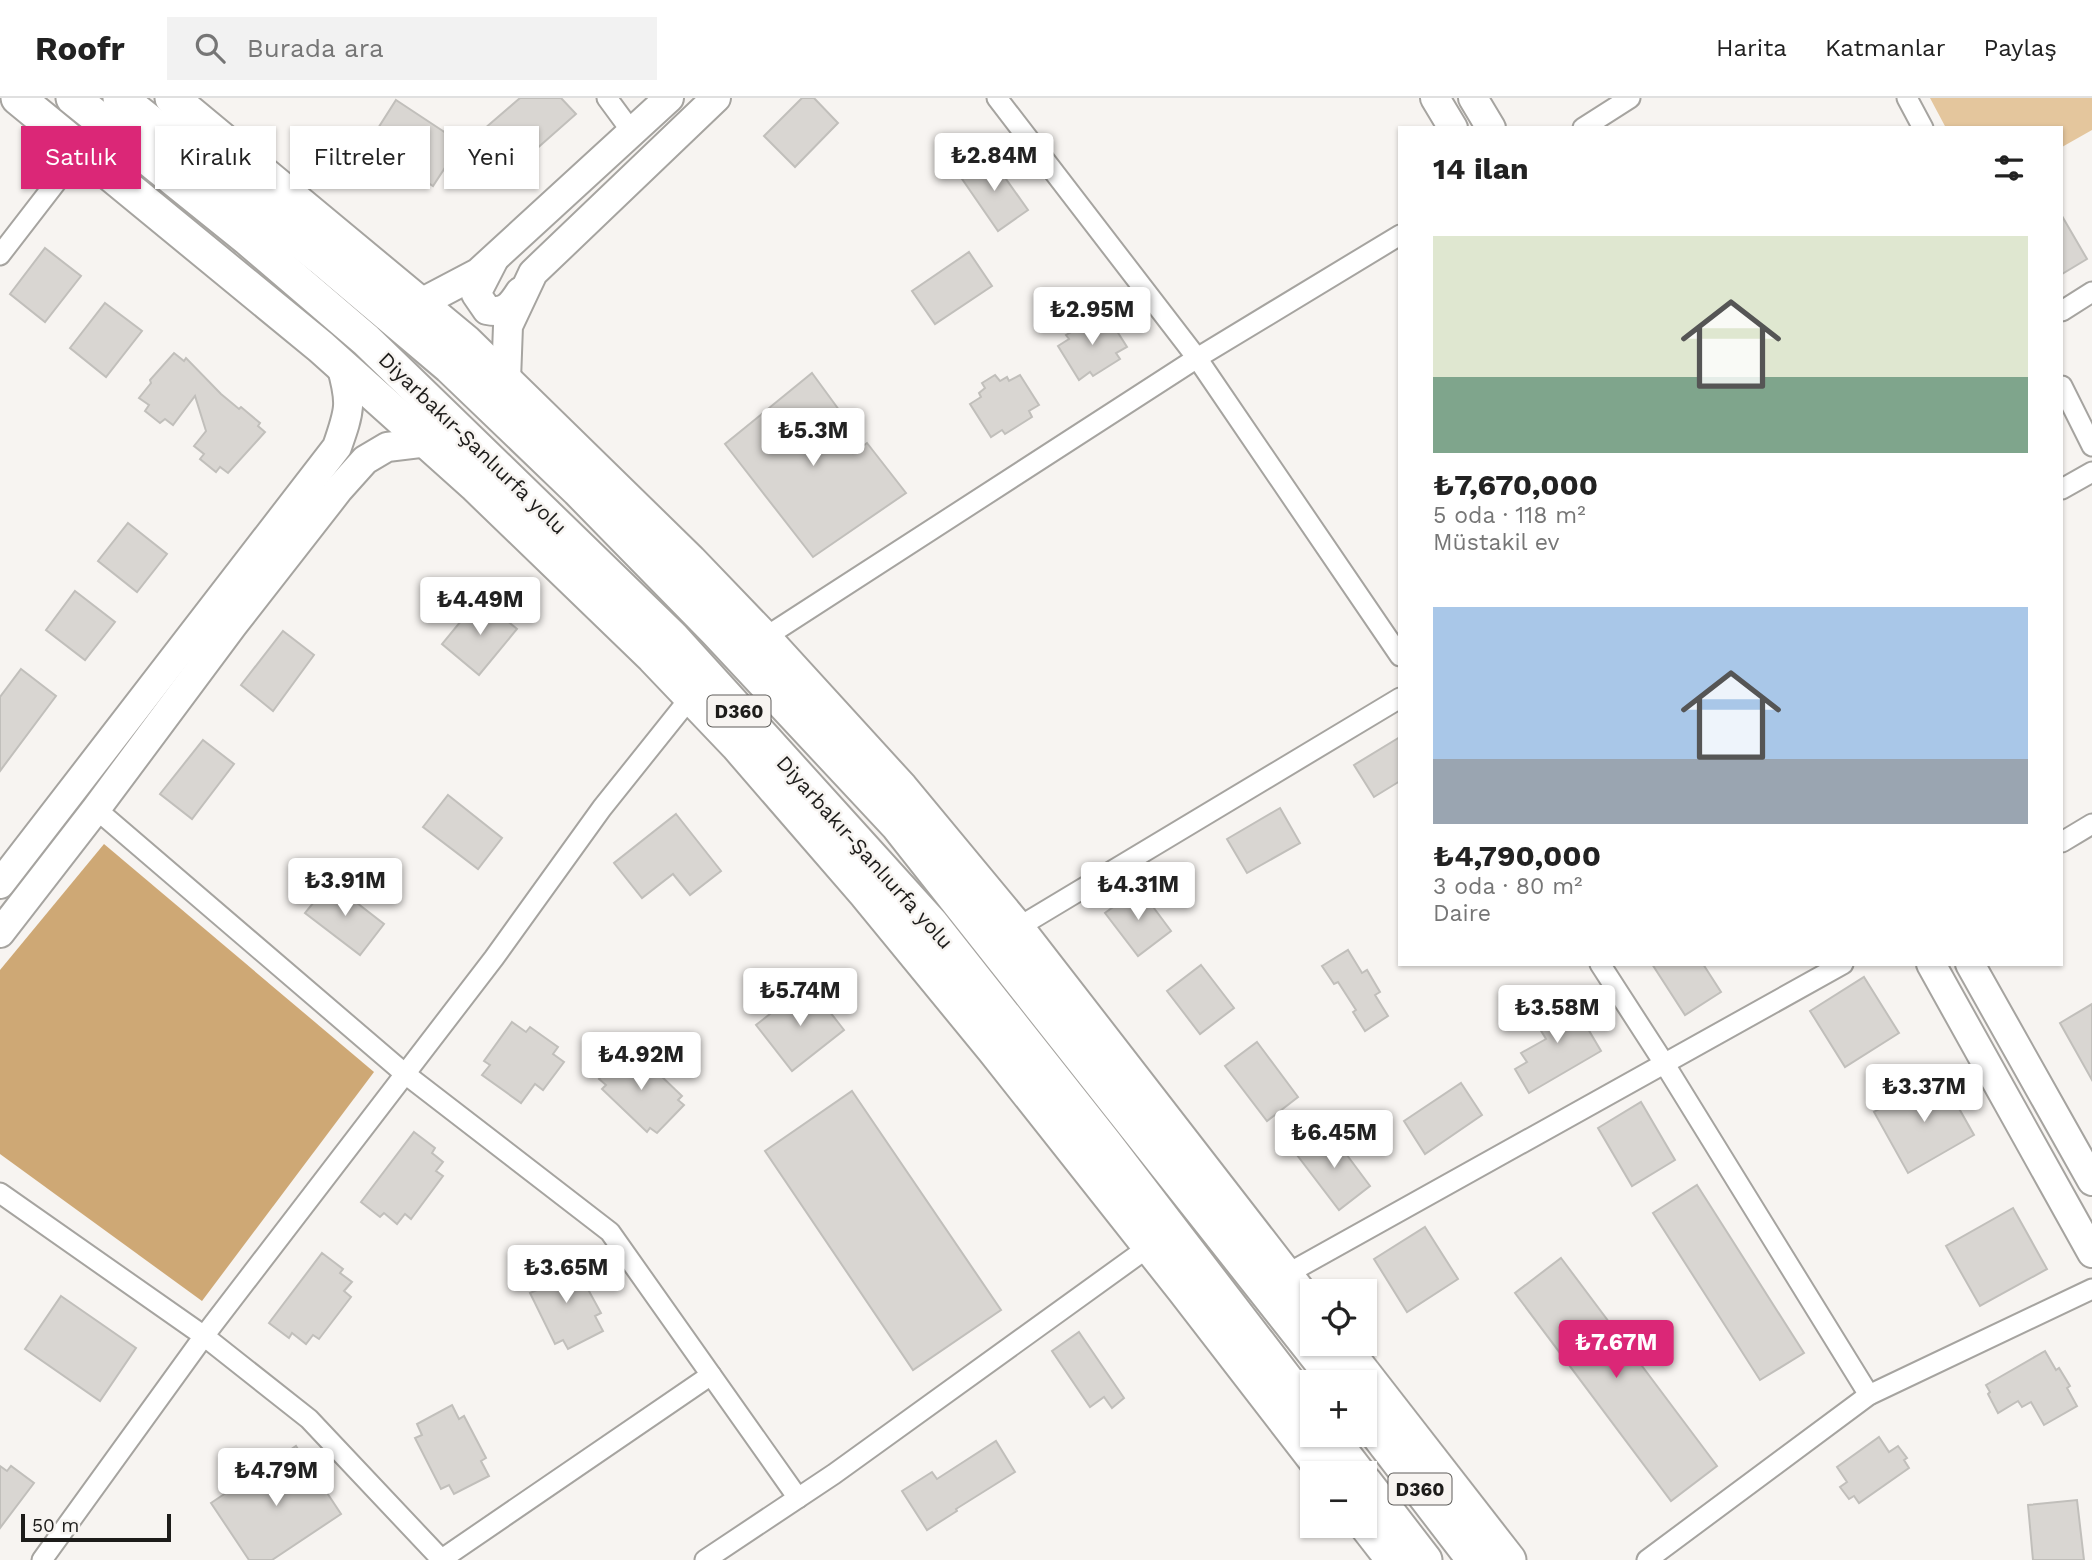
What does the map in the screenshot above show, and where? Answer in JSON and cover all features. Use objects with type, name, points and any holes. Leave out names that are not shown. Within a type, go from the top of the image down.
[{"type":"highway","points":[[18,98],[52,126]]},
{"type":"highway","name":"Diyarbakır-Şanlıurfa yolu","points":[[73,98],[248,239],[366,340],[672,637],[931,923],[1105,1143],[1300,1397]]},
{"type":"highway","name":"Diyarbakır-Şanlıurfa yolu","points":[[120,98],[321,258],[450,367],[578,491],[716,631],[898,826],[1329,1370]]},
{"type":"highway","points":[[172,98],[421,303],[506,380],[690,561],[764,638],[901,788],[1017,928],[1300,1294]]},
{"type":"highway","points":[[128,189],[341,365],[428,442],[653,657],[737,746],[866,894],[1150,1246],[1316,1461]]},
{"type":"highway","points":[[1350,1356],[1509,1560]]},
{"type":"highway","name":"D360","points":[[1377,1434],[1474,1560]]},
{"type":"highway","name":"D360","points":[[1338,1447],[1349,1461]]},
{"type":"highway","name":"D360","points":[[1377,1498],[1425,1560]]},
{"type":"highway","points":[[1376,1538],[1393,1560]]},
{"type":"main road","points":[[421,303],[478,273],[669,98]]},
{"type":"main road","points":[[498,253],[476,294],[487,310],[498,313],[510,307],[533,273],[716,98]]},
{"type":"main road","points":[[1435,98],[1452,126]]},
{"type":"main road","points":[[1474,98],[1490,126]]},
{"type":"main road","points":[[506,380],[508,326],[533,273]]},
{"type":"main road","points":[[4,871],[337,447],[349,413],[349,395],[341,365]]},
{"type":"main road","points":[[0,933],[233,625],[356,470],[365,460],[387,447],[428,442]]},
{"type":"main road","points":[[1932,966],[2092,1253]]},
{"type":"main road","points":[[1971,966],[2092,1181]]},
{"type":"street","points":[[607,98],[632,132]]},
{"type":"street","points":[[997,98],[1197,358],[1398,653]]},
{"type":"street","points":[[1586,126],[1630,98]]},
{"type":"street","points":[[1908,98],[1922,126]]},
{"type":"street","points":[[0,255],[51,189]]},
{"type":"street","points":[[764,638],[1197,358],[1398,236]]},
{"type":"street","points":[[2063,310],[2092,292]]},
{"type":"street","points":[[2063,389],[2092,446]]},
{"type":"street","points":[[2063,488],[2092,472]]},
{"type":"street","points":[[42,1560],[204,1336],[494,958],[602,808],[690,698]]},
{"type":"street","points":[[1017,928],[1398,699]]},
{"type":"street","points":[[96,809],[404,1073],[610,1232],[798,1498]]},
{"type":"street","points":[[2063,841],[2092,824]]},
{"type":"street","points":[[1601,966],[1869,1395]]},
{"type":"street","points":[[1285,1275],[1839,966]]},
{"type":"street","points":[[0,1193],[204,1336],[309,1419],[442,1560],[711,1375]]},
{"type":"street","points":[[705,1560],[834,1474],[1150,1246]]},
{"type":"street","points":[[1647,1560],[1869,1395],[2092,1289]]},
{"type":"shaded area","points":[[1930,98],[2092,98],[2092,130],[2063,146],[2063,126],[1945,126]]},
{"type":"shaded area","points":[[104,844],[374,1072],[202,1301],[0,1154],[0,970]]},
{"type":"building","points":[[520,98],[561,98],[576,114],[539,147],[539,126],[487,126]]},
{"type":"building","points":[[802,98],[814,98],[838,123],[795,167],[764,136]]},
{"type":"building","points":[[396,100],[444,132],[444,169],[433,186],[430,184],[430,126],[379,126]]},
{"type":"building","points":[[989,155],[1028,210],[998,231],[960,176]]},
{"type":"building","points":[[2063,218],[2087,259],[2063,273]]},
{"type":"building","points":[[45,248],[81,276],[45,322],[10,294]]},
{"type":"building","points":[[969,252],[992,286],[935,324],[912,291]]},
{"type":"building","points":[[105,303],[142,331],[106,377],[70,348]]},
{"type":"building","points":[[1083,317],[1087,323],[1095,319],[1098,323],[1108,317],[1127,347],[1116,353],[1120,359],[1093,376],[1090,372],[1079,380],[1058,346],[1069,339],[1066,335],[1073,331],[1070,325]]},
{"type":"building","points":[[174,353],[184,361],[186,358],[221,394],[260,423],[258,426],[265,432],[228,473],[220,467],[216,472],[200,459],[204,454],[194,446],[206,431],[195,396],[173,425],[165,419],[160,423],[145,411],[149,405],[139,398],[151,383],[150,380]]},
{"type":"building","points":[[812,373],[842,414],[830,423],[853,453],[867,443],[906,493],[813,557],[725,444]]},
{"type":"building","points":[[995,375],[1000,381],[1007,377],[1009,381],[1020,375],[1039,405],[1029,411],[1032,417],[1005,434],[1002,430],[991,437],[970,404],[981,397],[979,393],[985,388],[982,383]]},
{"type":"building","points":[[128,523],[167,554],[137,592],[98,561]]},
{"type":"building","points":[[75,591],[115,622],[85,660],[46,630]]},
{"type":"building","points":[[480,598],[517,629],[479,675],[442,644]]},
{"type":"building","points":[[283,631],[314,655],[273,711],[241,685]]},
{"type":"building","points":[[21,669],[56,696],[0,771],[0,697]]},
{"type":"building","points":[[1398,738],[1398,782],[1374,797],[1354,765]]},
{"type":"building","points":[[203,740],[234,764],[192,819],[160,794]]},
{"type":"building","points":[[448,795],[502,838],[478,869],[423,827]]},
{"type":"building","points":[[1280,808],[1300,843],[1247,873],[1227,839]]},
{"type":"building","points":[[676,814],[721,871],[690,895],[673,874],[642,898],[614,863]]},
{"type":"building","points":[[330,882],[384,924],[360,955],[305,913]]},
{"type":"building","points":[[1139,888],[1171,931],[1138,956],[1105,913]]},
{"type":"building","points":[[1348,950],[1362,973],[1367,970],[1380,992],[1375,995],[1388,1016],[1365,1031],[1353,1012],[1356,1010],[1338,982],[1334,984],[1322,966]]},
{"type":"building","points":[[1201,965],[1234,1008],[1200,1034],[1167,991]]},
{"type":"building","points":[[1653,966],[1704,966],[1721,992],[1685,1015]]},
{"type":"building","points":[[1864,977],[1899,1033],[1845,1067],[1810,1011]]},
{"type":"building","points":[[808,984],[844,1030],[792,1071],[756,1025]]},
{"type":"building","points":[[1568,995],[1601,1051],[1529,1093],[1515,1069],[1527,1062],[1521,1053],[1546,1039],[1532,1016]]},
{"type":"building","points":[[2092,1004],[2092,1080],[2060,1023]]},
{"type":"building","points":[[512,1022],[526,1032],[530,1027],[558,1047],[553,1054],[564,1062],[543,1090],[535,1084],[521,1103],[482,1075],[490,1065],[484,1061]]},
{"type":"building","points":[[1257,1042],[1298,1097],[1267,1121],[1225,1066]]},
{"type":"building","points":[[626,1050],[632,1056],[636,1052],[682,1096],[678,1100],[684,1105],[657,1133],[650,1128],[647,1132],[602,1089],[606,1085],[599,1079]]},
{"type":"building","points":[[1940,1075],[1974,1135],[1908,1173],[1874,1112]]},
{"type":"building","points":[[1461,1083],[1482,1115],[1425,1154],[1404,1121]]},
{"type":"building","points":[[852,1091],[1001,1310],[913,1370],[765,1151]]},
{"type":"building","points":[[1641,1102],[1675,1160],[1632,1186],[1598,1128]]},
{"type":"building","points":[[1329,1131],[1370,1186],[1339,1210],[1297,1155]]},
{"type":"building","points":[[414,1132],[435,1148],[432,1153],[443,1162],[436,1171],[443,1176],[411,1219],[405,1214],[397,1224],[384,1213],[380,1217],[361,1202]]},
{"type":"building","points":[[1697,1185],[1804,1353],[1760,1380],[1653,1213]]},
{"type":"building","points":[[2013,1208],[2047,1269],[1980,1306],[1946,1246]]},
{"type":"building","points":[[1425,1227],[1458,1279],[1407,1312],[1374,1259]]},
{"type":"building","points":[[322,1253],[343,1269],[340,1273],[352,1282],[344,1291],[351,1297],[319,1339],[313,1335],[306,1344],[292,1333],[289,1338],[269,1323]]},
{"type":"building","points":[[1561,1258],[1717,1466],[1671,1501],[1515,1293]]},
{"type":"building","points":[[566,1260],[573,1274],[578,1271],[601,1313],[595,1316],[603,1331],[568,1349],[563,1340],[555,1344],[530,1293],[537,1290],[531,1279]]},
{"type":"building","points":[[61,1296],[136,1348],[100,1401],[25,1349]]},
{"type":"building","points":[[1079,1332],[1124,1398],[1112,1408],[1104,1397],[1090,1407],[1052,1351]]},
{"type":"building","points":[[2045,1351],[2070,1386],[2067,1388],[2077,1406],[2044,1425],[2031,1402],[2022,1407],[2018,1401],[1998,1413],[1986,1385]]},
{"type":"building","points":[[452,1405],[459,1419],[464,1416],[486,1458],[481,1461],[489,1476],[454,1494],[449,1485],[441,1489],[415,1438],[422,1435],[417,1424]]},
{"type":"building","points":[[1879,1437],[1889,1452],[1898,1446],[1907,1458],[1904,1460],[1909,1468],[1859,1503],[1854,1496],[1849,1499],[1840,1487],[1847,1482],[1837,1467]]},
{"type":"building","points":[[996,1441],[1015,1472],[927,1530],[902,1491],[932,1472],[937,1479]]},
{"type":"building","points":[[296,1446],[341,1514],[272,1560],[249,1560],[211,1503]]},
{"type":"building","points":[[0,1466],[7,1471],[11,1466],[34,1483],[0,1528]]},
{"type":"building","points":[[2077,1500],[2084,1560],[2033,1560],[2028,1505]]}]
